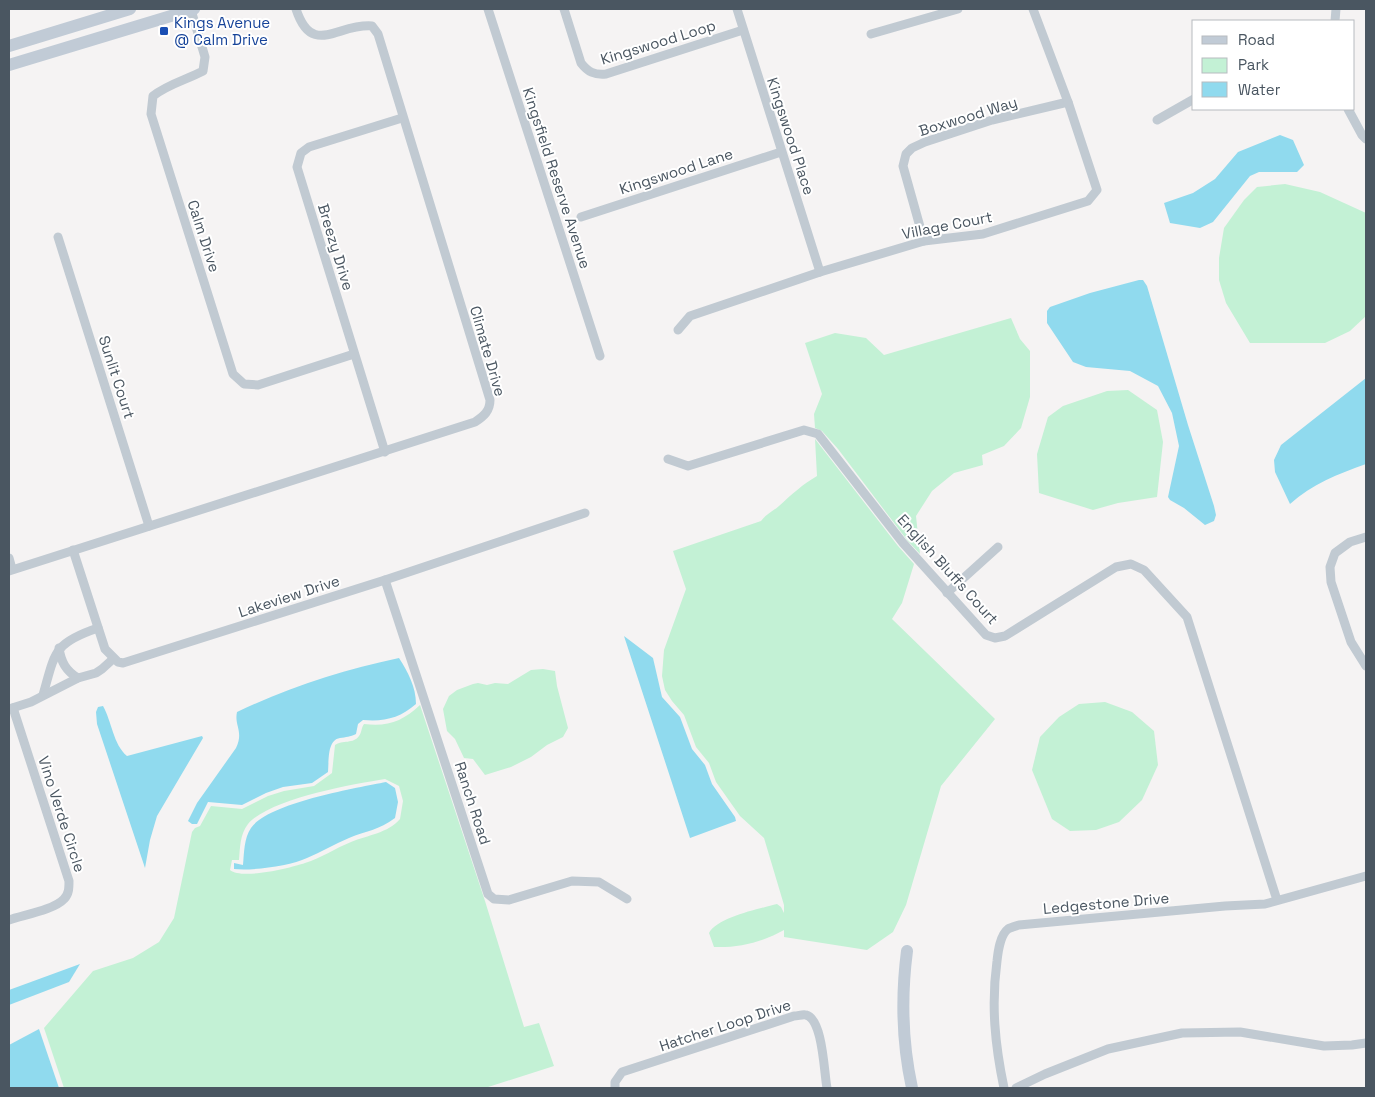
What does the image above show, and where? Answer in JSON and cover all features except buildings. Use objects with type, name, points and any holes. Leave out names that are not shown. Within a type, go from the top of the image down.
[{"type":"main road","points":[[9,47],[130,9]]},
{"type":"main road","points":[[12,64],[192,9]]},
{"type":"main road","points":[[908,951],[904,978],[903,1014],[905,1050],[912,1088]]},
{"type":"street","name":"Calm Drive","points":[[192,9],[205,57],[203,71],[163,88],[153,96],[151,114],[233,374],[244,384],[258,385],[354,354]]},
{"type":"street","name":"Climate Drive","points":[[73,550],[385,452],[475,422],[488,412],[490,400],[402,118],[378,34],[372,26],[362,25],[326,35],[313,34],[305,29],[300,22],[296,9]]},
{"type":"street","name":"Kingsfield Reserve Avenue","points":[[488,9],[600,356]]},
{"type":"street","name":"Kingswood Loop","points":[[564,9],[581,63],[586,69],[598,75],[743,30]]},
{"type":"street","name":"Kingswood Place","points":[[736,9],[820,272]]},
{"type":"street","points":[[871,34],[958,9]]},
{"type":"street","name":"Village Court","points":[[678,330],[690,316],[820,272],[924,240],[983,234],[1088,201],[1097,190],[1068,102],[1034,9]]},
{"type":"street","points":[[9,47],[12,64]]},
{"type":"street","points":[[1157,120],[1192,100]]},
{"type":"street","name":"Boxwood Way","points":[[924,240],[903,166],[906,154],[912,148],[992,120],[1068,102]]},
{"type":"street","points":[[1349,110],[1366,139]]},
{"type":"street","name":"Breezy Drive","points":[[385,452],[297,167],[301,153],[309,147],[402,118]]},
{"type":"street","name":"Kingswood Lane","points":[[580,217],[781,152]]},
{"type":"street","name":"Sunlit Court","points":[[58,237],[149,526]]},
{"type":"street","name":"English Bluffs Court","points":[[668,459],[688,466],[804,430],[818,434],[903,543],[986,636],[995,638],[1005,636],[1116,567],[1131,564],[1144,570],[1187,617],[1277,900]]},
{"type":"street","name":"Lakeview Drive","points":[[113,659],[118,662],[131,661],[385,580],[585,513]]},
{"type":"street","points":[[1366,537],[1350,542],[1335,553],[1330,567],[1331,582],[1351,642],[1366,666]]},
{"type":"street","points":[[947,593],[998,547]]},
{"type":"street","points":[[9,558],[11,570],[73,550],[105,649],[113,659]]},
{"type":"street","name":"Ranch Road","points":[[385,580],[488,894],[494,899],[509,900],[572,880],[599,882],[627,899]]},
{"type":"street","points":[[42,695],[53,660],[59,648],[74,637],[98,628]]},
{"type":"street","points":[[59,648],[60,658],[65,668],[70,674],[78,678]]},
{"type":"street","name":"Vino Verde Circle","points":[[9,920],[58,904],[69,891],[69,881],[11,708],[31,702],[78,678],[87,677],[102,670],[113,659]]},
{"type":"street","name":"Ledgestone Drive","points":[[1004,1088],[994,1034],[993,993],[998,950],[1003,936],[1008,929],[1019,925],[1264,904],[1366,876]]},
{"type":"street","name":"Hatcher Loop Drive","points":[[614,1088],[615,1082],[622,1072],[794,1016],[806,1014],[812,1018],[819,1030],[827,1088]]},
{"type":"street","points":[[1016,1088],[1045,1074],[1108,1049],[1182,1033],[1240,1032],[1324,1046],[1366,1043]]},
{"type":"green space","points":[[1285,184],[1320,192],[1366,213],[1366,316],[1350,331],[1325,343],[1250,343],[1226,303],[1219,280],[1219,258],[1224,228],[1244,200],[1257,187]]},
{"type":"green space","points":[[1011,318],[1020,339],[1030,351],[1030,397],[1021,428],[1004,446],[982,455],[983,465],[954,473],[932,491],[916,516],[920,554],[907,540],[838,449],[822,431],[815,428],[814,414],[822,394],[805,343],[835,333],[866,338],[884,355]]},
{"type":"green space","points":[[1128,390],[1157,410],[1163,442],[1157,497],[1118,503],[1093,510],[1039,493],[1037,454],[1048,417],[1063,406],[1107,391]]},
{"type":"green space","points":[[815,439],[914,564],[902,603],[892,619],[995,719],[941,786],[906,905],[893,932],[867,950],[784,937],[784,930],[768,938],[750,943],[714,947],[709,933],[721,922],[740,914],[777,904],[784,913],[784,905],[764,838],[740,816],[716,782],[709,763],[696,747],[684,715],[665,690],[662,676],[664,650],[686,589],[673,551],[761,521],[797,490],[817,476]]},
{"type":"green space","points":[[531,670],[555,671],[568,728],[563,737],[547,745],[531,757],[511,767],[485,775],[473,759],[464,758],[455,739],[447,731],[443,709],[449,696],[457,690],[473,684],[508,684]]},
{"type":"green space","points":[[1105,702],[1132,712],[1154,731],[1158,765],[1142,800],[1119,822],[1096,830],[1070,831],[1052,819],[1032,770],[1040,737],[1059,717],[1079,704]]},
{"type":"green space","points":[[420,705],[485,901],[524,1027],[539,1023],[554,1066],[485,1088],[64,1088],[44,1028],[93,971],[133,958],[159,942],[174,918],[192,832],[200,826],[211,806],[242,809],[268,796],[314,786],[332,773],[335,745],[357,738],[364,724],[380,725],[395,722]],"holes":[[[385,779],[399,786],[403,801],[400,819],[384,831],[351,842],[311,861],[289,868],[245,874],[230,870],[232,860],[239,860],[240,846],[245,828],[259,815],[274,807],[312,794],[371,781]]]},
{"type":"water","points":[[1280,135],[1293,140],[1304,165],[1297,172],[1259,172],[1250,176],[1213,222],[1200,228],[1170,223],[1164,203],[1193,193],[1215,179],[1238,152]]},
{"type":"water","points":[[1143,280],[1147,286],[1214,506],[1216,515],[1214,521],[1205,525],[1168,497],[1179,446],[1172,413],[1158,386],[1130,371],[1086,367],[1073,362],[1047,323],[1047,311],[1050,307],[1090,293]]},
{"type":"water","points":[[1366,378],[1366,464],[1316,485],[1290,504],[1275,472],[1274,460],[1281,445]]},
{"type":"water","points":[[624,636],[653,658],[662,697],[680,717],[692,749],[705,765],[712,784],[736,821],[690,838]]},
{"type":"water","points":[[399,658],[415,692],[416,704],[410,709],[391,718],[363,720],[358,724],[356,734],[336,740],[331,747],[328,772],[312,783],[283,787],[242,805],[208,802],[197,824],[192,824],[188,821],[197,803],[236,748],[239,737],[237,712],[316,680]]},
{"type":"water","points":[[103,706],[116,739],[127,756],[202,736],[203,738],[157,816],[145,868],[97,724],[96,712],[98,707]]},
{"type":"water","points":[[386,782],[395,788],[398,802],[395,818],[389,822],[300,861],[271,867],[234,869],[234,863],[243,865],[247,836],[251,828],[260,819],[293,804]]},
{"type":"water","points":[[80,964],[69,982],[9,1005],[9,990]]},
{"type":"water","points":[[39,1029],[59,1088],[9,1088],[9,1045]]},
{"type":"place","name":"Kings Avenue @ Calm Drive","points":[[164,31]]}]
